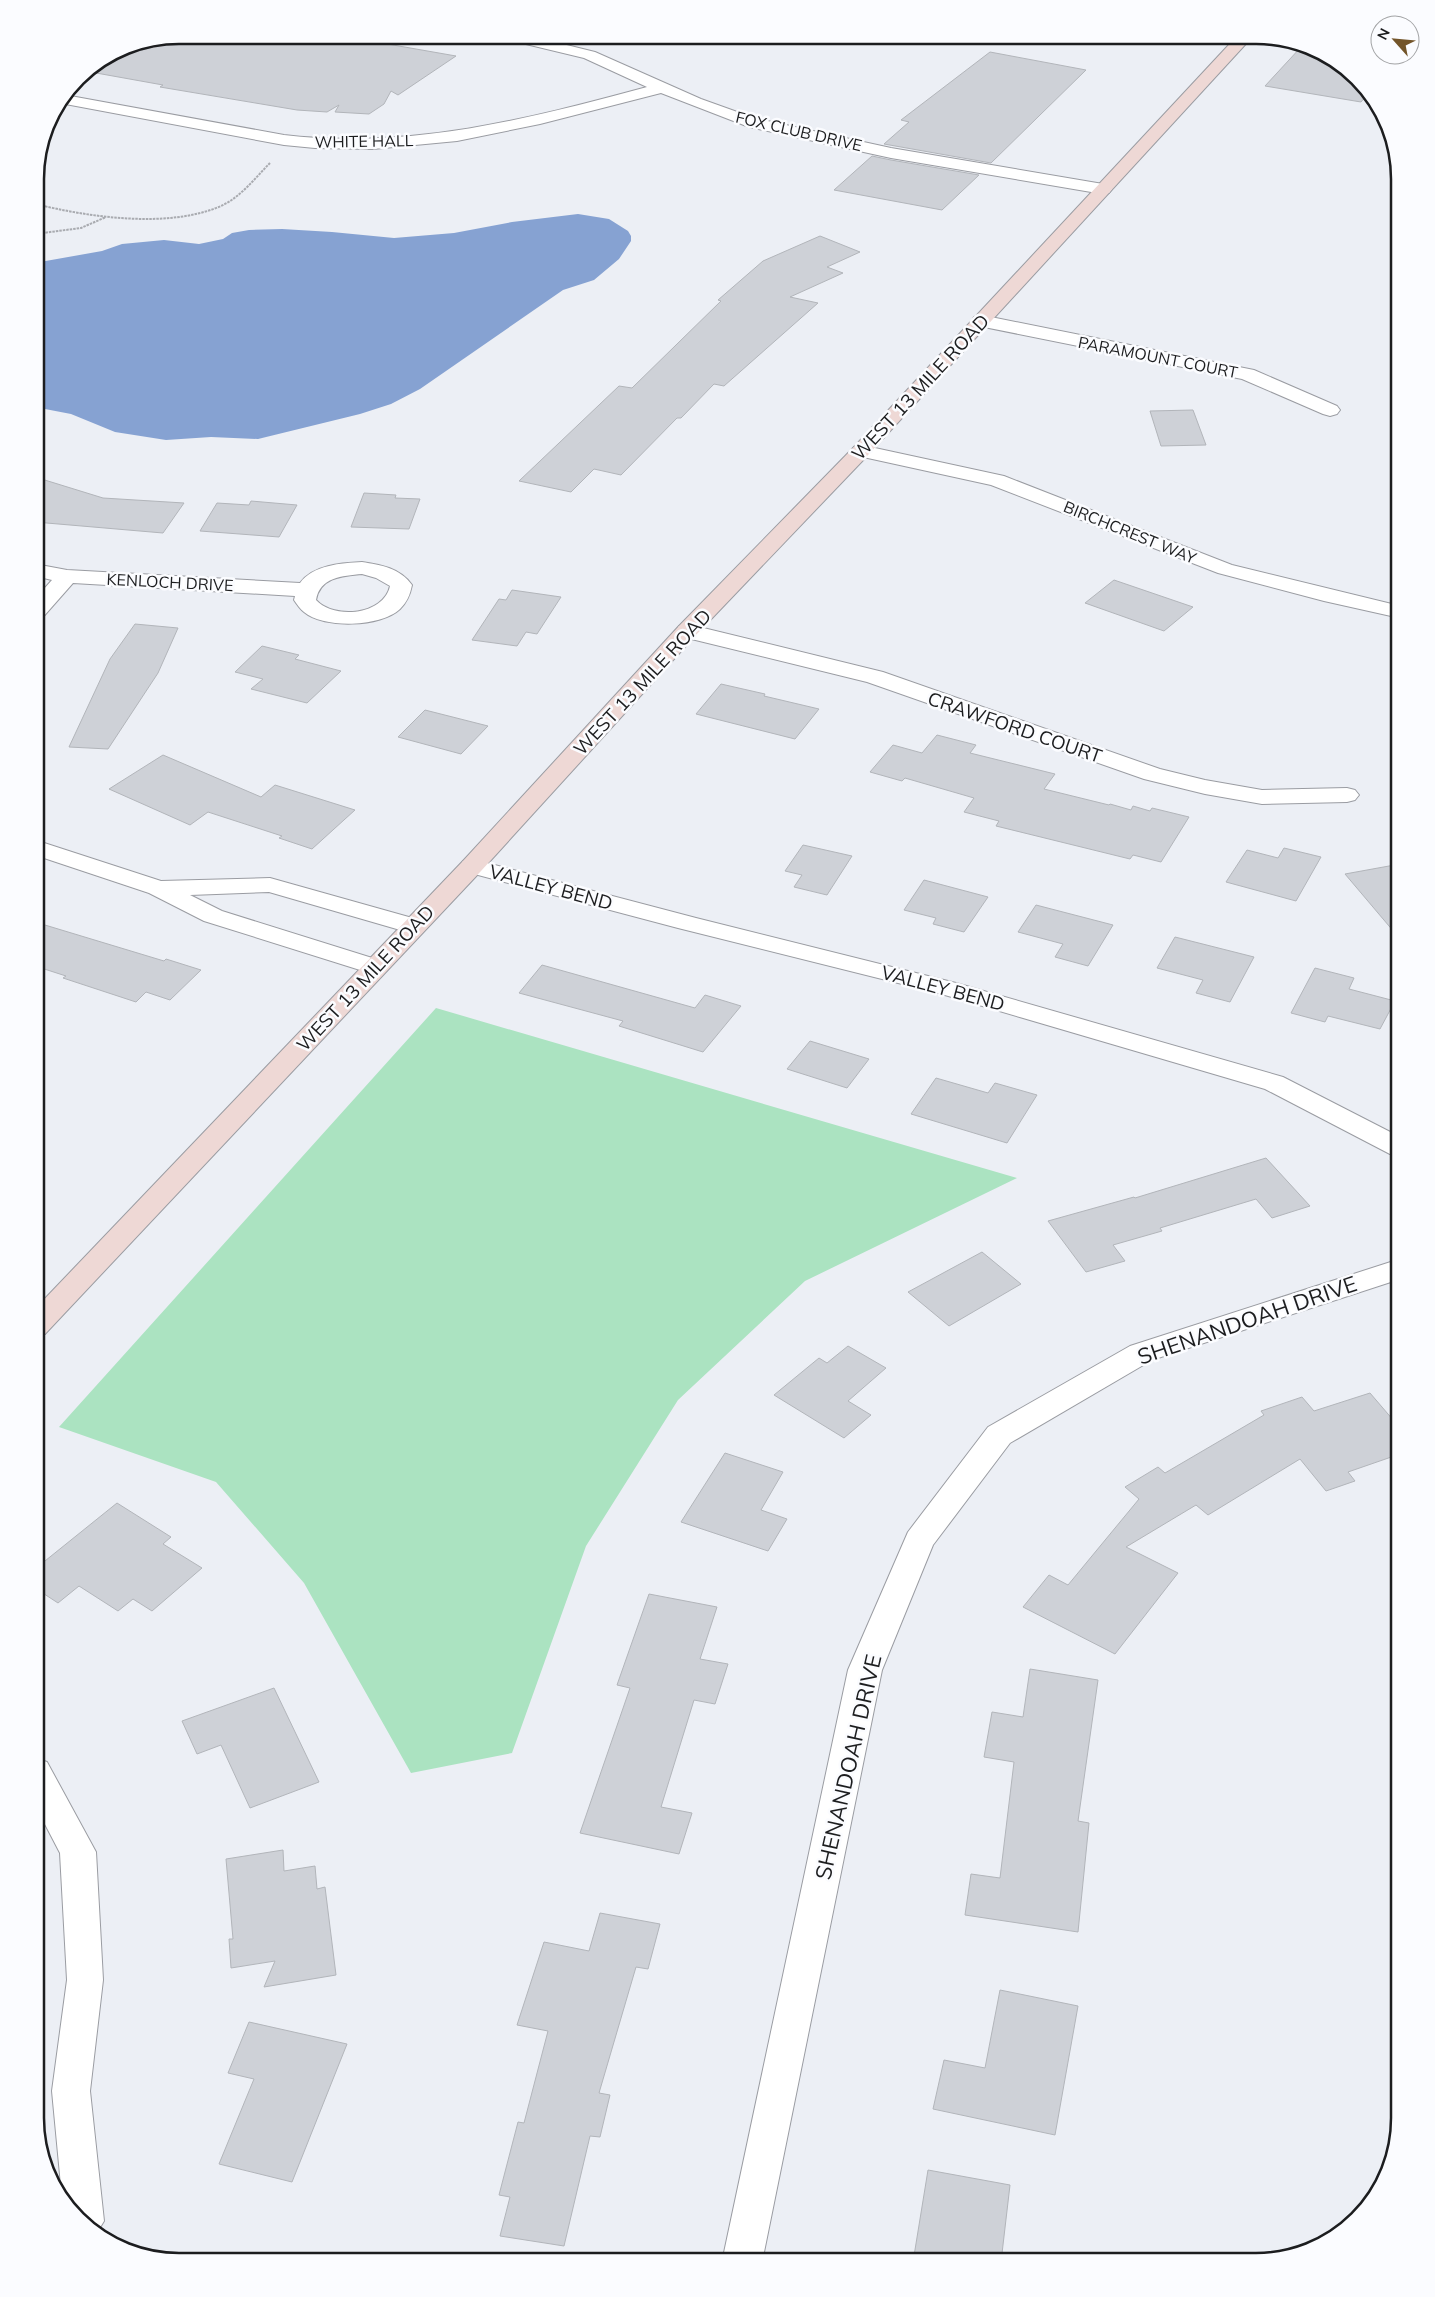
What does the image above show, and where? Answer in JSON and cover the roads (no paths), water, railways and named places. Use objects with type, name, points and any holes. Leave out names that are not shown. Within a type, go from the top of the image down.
[{"type":"street","name":"FOX CLUB DRIVE","points":[[546,44],[590,54],[664,86],[695,102],[749,122],[891,153],[1103,189]]},
{"type":"street","name":"WEST 13 MILE ROAD","points":[[44,1317],[472,866],[687,631],[860,451],[1239,44]]},
{"type":"street","name":"WHITE HALL","points":[[70,99],[264,137],[330,144],[396,143],[472,134],[554,117],[664,86]]},
{"type":"street","name":"PARAMOUNT COURT","points":[[982,321],[1247,374],[1330,410]]},
{"type":"street","name":"BIRCHCREST WAY","points":[[860,451],[997,480],[1224,569],[1391,610]]},
{"type":"street","name":"KENLOCH DRIVE","points":[[44,572],[67,576],[305,590]]},
{"type":"street","points":[[44,602],[67,576]]},
{"type":"street","name":"CRAWFORD COURT","points":[[687,631],[875,677],[1152,774],[1205,787],[1262,797],[1347,795]]},
{"type":"street","points":[[44,850],[158,888],[213,916],[376,967]]},
{"type":"street","name":"VALLEY BEND","points":[[472,866],[947,988],[1274,1084],[1391,1143]]},
{"type":"street","points":[[158,888],[270,886],[414,926]]},
{"type":"street","name":"SHENANDOAH DRIVE","points":[[744,2253],[865,1670],[920,1540],[999,1435],[1141,1353],[1391,1272]]},
{"type":"street","points":[[44,1789],[78,1852],[85,1980],[71,2091],[83,2213]]},
{"type":"water","points":[[578,214],[609,219],[628,231],[631,241],[619,259],[594,280],[563,290],[420,389],[391,404],[360,414],[258,439],[211,437],[166,440],[115,432],[71,414],[44,409],[44,261],[102,251],[122,244],[164,240],[199,244],[223,239],[232,233],[249,230],[282,229],[394,238],[454,233],[512,222]]}]
